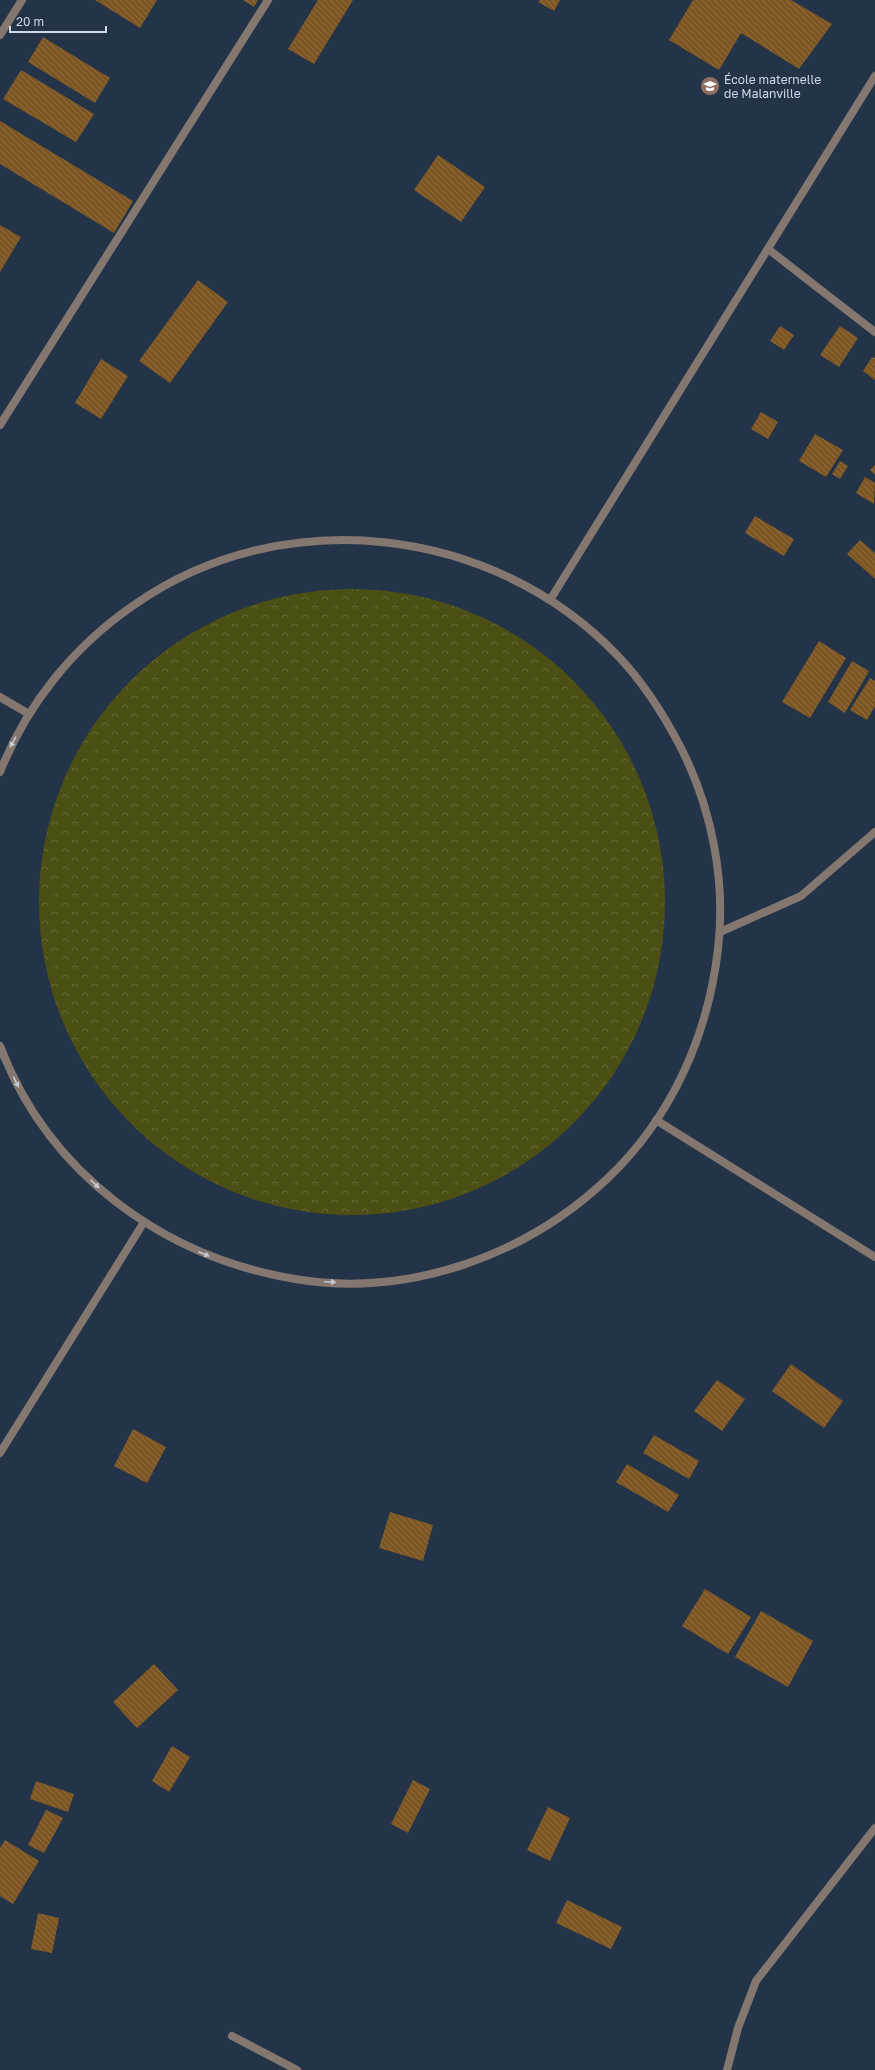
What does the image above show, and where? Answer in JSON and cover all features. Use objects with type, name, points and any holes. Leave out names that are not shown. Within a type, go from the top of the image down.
[{"type":"street","points":[[0,35],[22,0]]},
{"type":"street","points":[[0,425],[268,0]]},
{"type":"street","points":[[550,600],[875,76]]},
{"type":"street","points":[[768,249],[875,332]]},
{"type":"street","points":[[0,772],[7,753],[29,714],[53,680],[81,648],[118,616],[147,595],[184,575],[224,559],[265,548],[307,541],[349,539],[392,542],[433,549],[474,562],[513,579],[550,600],[585,626],[617,655],[645,689],[669,725],[682,750],[704,804],[714,846],[719,890],[720,932],[715,975],[705,1018],[690,1058],[671,1097],[656,1120],[620,1166],[589,1196],[554,1222],[516,1244],[483,1258],[435,1273],[392,1281],[349,1283],[306,1281],[263,1274],[221,1261],[181,1244],[144,1222],[108,1196],[75,1166],[47,1131],[22,1094],[0,1046]]},
{"type":"street","points":[[0,696],[29,714]]},
{"type":"street","points":[[720,932],[801,896],[875,832]]},
{"type":"street","points":[[656,1120],[875,1257]]},
{"type":"street","points":[[0,1453],[144,1222]]},
{"type":"street","points":[[727,2070],[738,2028],[756,1981],[875,1828]]},
{"type":"street","points":[[232,2036],[297,2070]]},
{"type":"green space","points":[[352,589],[383,590],[413,595],[443,602],[472,613],[500,626],[526,642],[551,660],[574,680],[594,703],[612,728],[628,754],[641,782],[652,811],[659,841],[664,871],[664,933],[659,963],[652,993],[641,1022],[628,1050],[612,1076],[594,1101],[574,1124],[551,1144],[526,1162],[500,1178],[472,1191],[443,1202],[413,1209],[383,1214],[352,1215],[321,1214],[291,1209],[261,1202],[232,1191],[204,1178],[178,1162],[153,1144],[130,1124],[110,1101],[92,1076],[76,1050],[63,1022],[52,993],[45,963],[40,933],[39,902],[40,871],[45,841],[52,811],[63,782],[76,754],[92,728],[110,703],[130,680],[153,660],[178,642],[204,626],[232,613],[261,602],[291,595],[321,590]]},
{"type":"building","points":[[95,0],[157,0],[140,28]]},
{"type":"building","points":[[243,0],[258,0],[254,7]]},
{"type":"building","points":[[318,0],[353,0],[314,64],[288,49]]},
{"type":"building","points":[[540,0],[560,0],[554,11],[538,2]]},
{"type":"building","points":[[693,0],[791,0],[832,24],[799,69],[741,33],[719,70],[669,40]]},
{"type":"building","points":[[43,37],[110,78],[95,103],[28,62]]},
{"type":"building","points":[[21,70],[94,114],[76,142],[3,99]]},
{"type":"building","points":[[0,121],[133,201],[114,233],[0,164]]},
{"type":"building","points":[[438,155],[485,187],[461,222],[414,190]]},
{"type":"building","points":[[0,225],[21,237],[0,272]]},
{"type":"building","points":[[198,280],[228,302],[170,383],[139,361]]},
{"type":"building","points":[[780,326],[794,335],[784,350],[770,341]]},
{"type":"building","points":[[840,326],[858,338],[839,367],[820,355]]},
{"type":"building","points":[[872,357],[875,358],[875,380],[863,371]]},
{"type":"building","points":[[101,359],[128,376],[101,419],[75,403]]},
{"type":"building","points":[[761,412],[778,422],[768,439],[751,429]]},
{"type":"building","points":[[815,434],[843,450],[826,477],[799,461]]},
{"type":"building","points":[[840,461],[848,466],[840,479],[832,474]]},
{"type":"building","points":[[875,465],[875,475],[870,470]]},
{"type":"building","points":[[865,477],[875,483],[874,504],[856,493]]},
{"type":"building","points":[[755,516],[794,539],[784,556],[745,533]]},
{"type":"building","points":[[860,540],[875,553],[875,579],[847,554]]},
{"type":"building","points":[[819,641],[846,658],[810,718],[782,702]]},
{"type":"building","points":[[852,661],[869,671],[845,713],[828,702]]},
{"type":"building","points":[[870,678],[875,681],[875,706],[867,720],[850,710]]},
{"type":"building","points":[[791,1364],[843,1401],[824,1428],[772,1391]]},
{"type":"building","points":[[717,1380],[745,1399],[722,1431],[694,1411]]},
{"type":"building","points":[[133,1429],[166,1447],[147,1483],[114,1466]]},
{"type":"building","points":[[654,1435],[699,1461],[689,1479],[643,1453]]},
{"type":"building","points":[[627,1464],[679,1495],[668,1512],[616,1482]]},
{"type":"building","points":[[390,1512],[433,1525],[423,1561],[379,1548]]},
{"type":"building","points":[[705,1589],[751,1617],[728,1654],[682,1626]]},
{"type":"building","points":[[761,1611],[813,1641],[788,1687],[735,1657]]},
{"type":"building","points":[[154,1664],[178,1690],[137,1728],[113,1702]]},
{"type":"building","points":[[172,1746],[190,1757],[169,1792],[152,1781]]},
{"type":"building","points":[[413,1780],[430,1789],[408,1833],[391,1824]]},
{"type":"building","points":[[36,1781],[74,1794],[68,1812],[30,1799]]},
{"type":"building","points":[[548,1807],[570,1818],[550,1861],[527,1850]]},
{"type":"building","points":[[46,1810],[63,1818],[44,1853],[28,1845]]},
{"type":"building","points":[[5,1840],[39,1861],[13,1904],[0,1896],[0,1848]]},
{"type":"building","points":[[567,1900],[622,1927],[611,1949],[556,1923]]},
{"type":"building","points":[[38,1913],[59,1918],[52,1953],[31,1949]]},
{"type":"place","name":"École maternelle de Malanville","points":[[710,86]]}]
